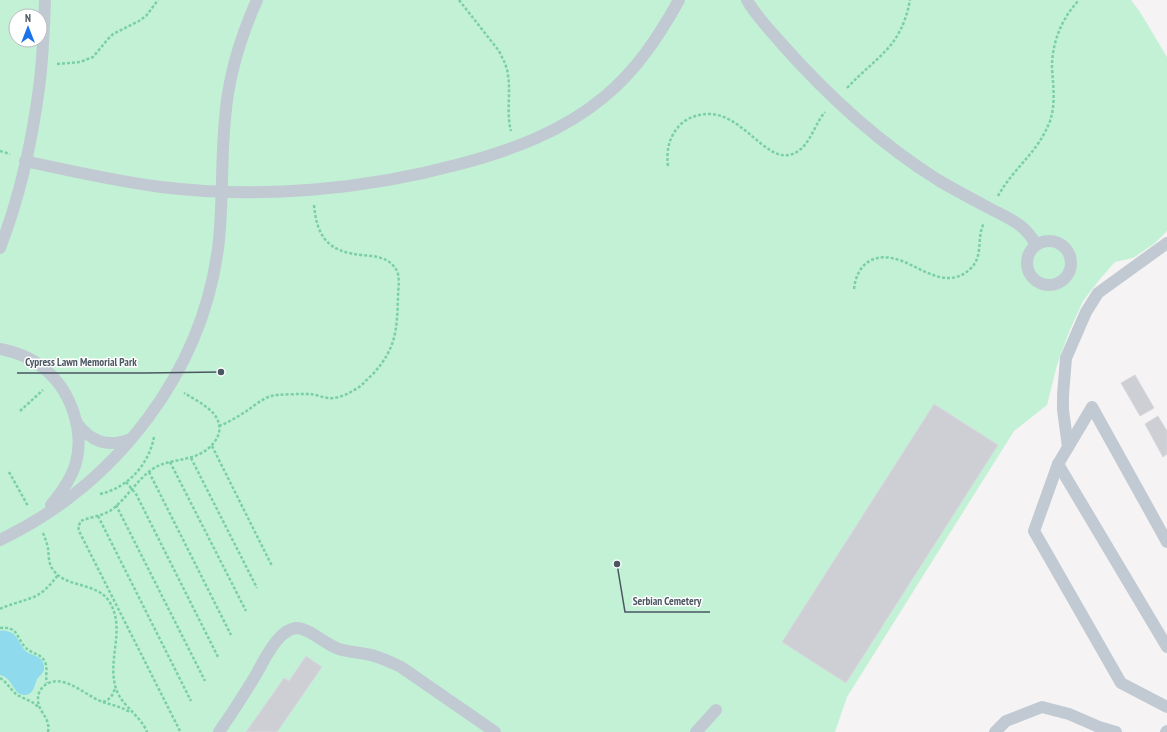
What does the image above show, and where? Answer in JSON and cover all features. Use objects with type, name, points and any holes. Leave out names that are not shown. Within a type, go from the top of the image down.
[{"type":"lane","points":[[0,248],[12,213],[36,111],[42,64],[45,0]]},
{"type":"lane","points":[[0,540],[36,520],[100,472],[132,438],[159,403],[193,339],[209,290],[218,241],[225,120],[229,89],[239,47],[257,0]]},
{"type":"lane","points":[[25,161],[92,176],[129,182],[192,190],[252,192],[346,186],[411,176],[469,162],[516,148],[540,138],[564,125],[604,97],[640,60],[659,34],[679,0]]},
{"type":"lane","points":[[747,1],[792,56],[836,100],[883,141],[965,196],[1013,220],[1023,228],[1036,244]]},
{"type":"lane","points":[[1068,447],[1063,410],[1066,358],[1086,312],[1098,293],[1167,243]]},
{"type":"lane","points":[[0,349],[14,352],[29,358],[42,366],[55,378],[72,407],[76,422],[78,448],[75,465],[69,480],[59,495],[36,520]]},
{"type":"lane","points":[[1167,542],[1092,407],[1058,464],[1034,531],[1121,683],[1167,706]]},
{"type":"lane","points":[[76,422],[90,437],[99,441],[120,443],[132,438]]},
{"type":"lane","points":[[1058,464],[1167,647]]},
{"type":"lane","points":[[218,732],[281,635],[288,630],[296,628],[311,632],[330,646],[342,650],[368,654],[401,667],[495,732]]},
{"type":"lane","points":[[995,732],[1006,721],[1042,707],[1069,714],[1099,727],[1116,732]]},
{"type":"lane","points":[[696,732],[716,710]]},
{"type":"path","points":[[42,64],[67,64],[87,60],[93,57],[113,34],[131,26],[146,16],[158,0]]},
{"type":"path","points":[[459,0],[499,51],[504,60],[508,76],[509,125],[516,148]]},
{"type":"path","points":[[668,166],[668,149],[670,141],[679,127],[691,118],[706,114],[720,115],[728,118],[773,153],[786,156],[793,154],[805,144],[818,120],[836,100],[861,73],[883,55],[892,45],[905,22],[910,0]]},
{"type":"path","points":[[854,289],[856,276],[859,270],[868,261],[880,257],[901,260],[930,275],[938,277],[954,277],[962,275],[970,270],[975,264],[978,257],[980,233],[991,209],[1015,170],[1033,152],[1046,131],[1054,107],[1052,59],[1056,40],[1063,22],[1079,0]]},
{"type":"path","points":[[219,426],[271,396],[310,394],[333,398],[343,396],[355,390],[364,383],[379,367],[386,358],[395,339],[397,328],[398,281],[396,268],[385,259],[344,252],[331,246],[321,234],[316,221],[313,189]]},
{"type":"path","points":[[20,411],[55,378]]},
{"type":"path","points":[[170,384],[208,408],[215,416],[219,426],[218,437],[212,446],[202,453],[191,458],[162,464],[149,472],[110,510],[81,522],[78,530],[180,731]]},
{"type":"path","points":[[96,494],[113,490],[126,482],[144,463],[152,448],[155,433]]},
{"type":"path","points":[[212,446],[272,566]]},
{"type":"path","points":[[191,458],[257,588]]},
{"type":"path","points":[[170,462],[246,611]]},
{"type":"path","points":[[9,472],[46,540],[51,567],[58,576],[97,591],[108,600],[115,614],[117,629],[114,663],[114,691],[111,697],[106,701],[100,701]]},
{"type":"path","points":[[149,472],[231,635]]},
{"type":"path","points":[[126,482],[136,494],[218,657]]},
{"type":"path","points":[[116,505],[205,681]]},
{"type":"path","points":[[98,516],[191,701]]},
{"type":"path","points":[[0,609],[39,595],[58,576]]},
{"type":"path","points":[[112,607],[116,605]]},
{"type":"path","points":[[0,628],[13,630],[26,647],[42,658],[46,664],[47,684]]},
{"type":"path","points":[[0,678],[16,694],[34,703],[40,709],[48,722],[48,732]]},
{"type":"path","points":[[40,709],[38,695],[41,688],[54,681],[67,682],[100,701],[116,705],[135,714]]},
{"type":"path","points":[[115,684],[120,698],[145,726],[147,732]]},
{"type":"green space","points":[[0,0],[1131,0],[1140,12],[1167,57],[1167,231],[1155,243],[1133,258],[1115,262],[1083,301],[1069,332],[1057,365],[1047,405],[1014,431],[847,697],[835,732],[0,732]]},
{"type":"water","points":[[0,631],[12,633],[27,652],[38,657],[44,664],[43,671],[31,692],[27,695],[18,692],[8,679],[0,675]]},
{"type":"building","points":[[1135,375],[1154,408],[1140,416],[1121,383]]},
{"type":"building","points":[[934,404],[998,445],[846,683],[782,642]]},
{"type":"building","points":[[1158,416],[1167,431],[1167,454],[1163,457],[1145,424]]},
{"type":"building","points":[[306,656],[322,667],[277,732],[246,732],[284,678],[289,681]]},
{"type":"place","name":"Cypress Lawn Memorial Park","points":[[221,372]]},
{"type":"place","name":"Serbian Cemetery","points":[[617,564]]}]
